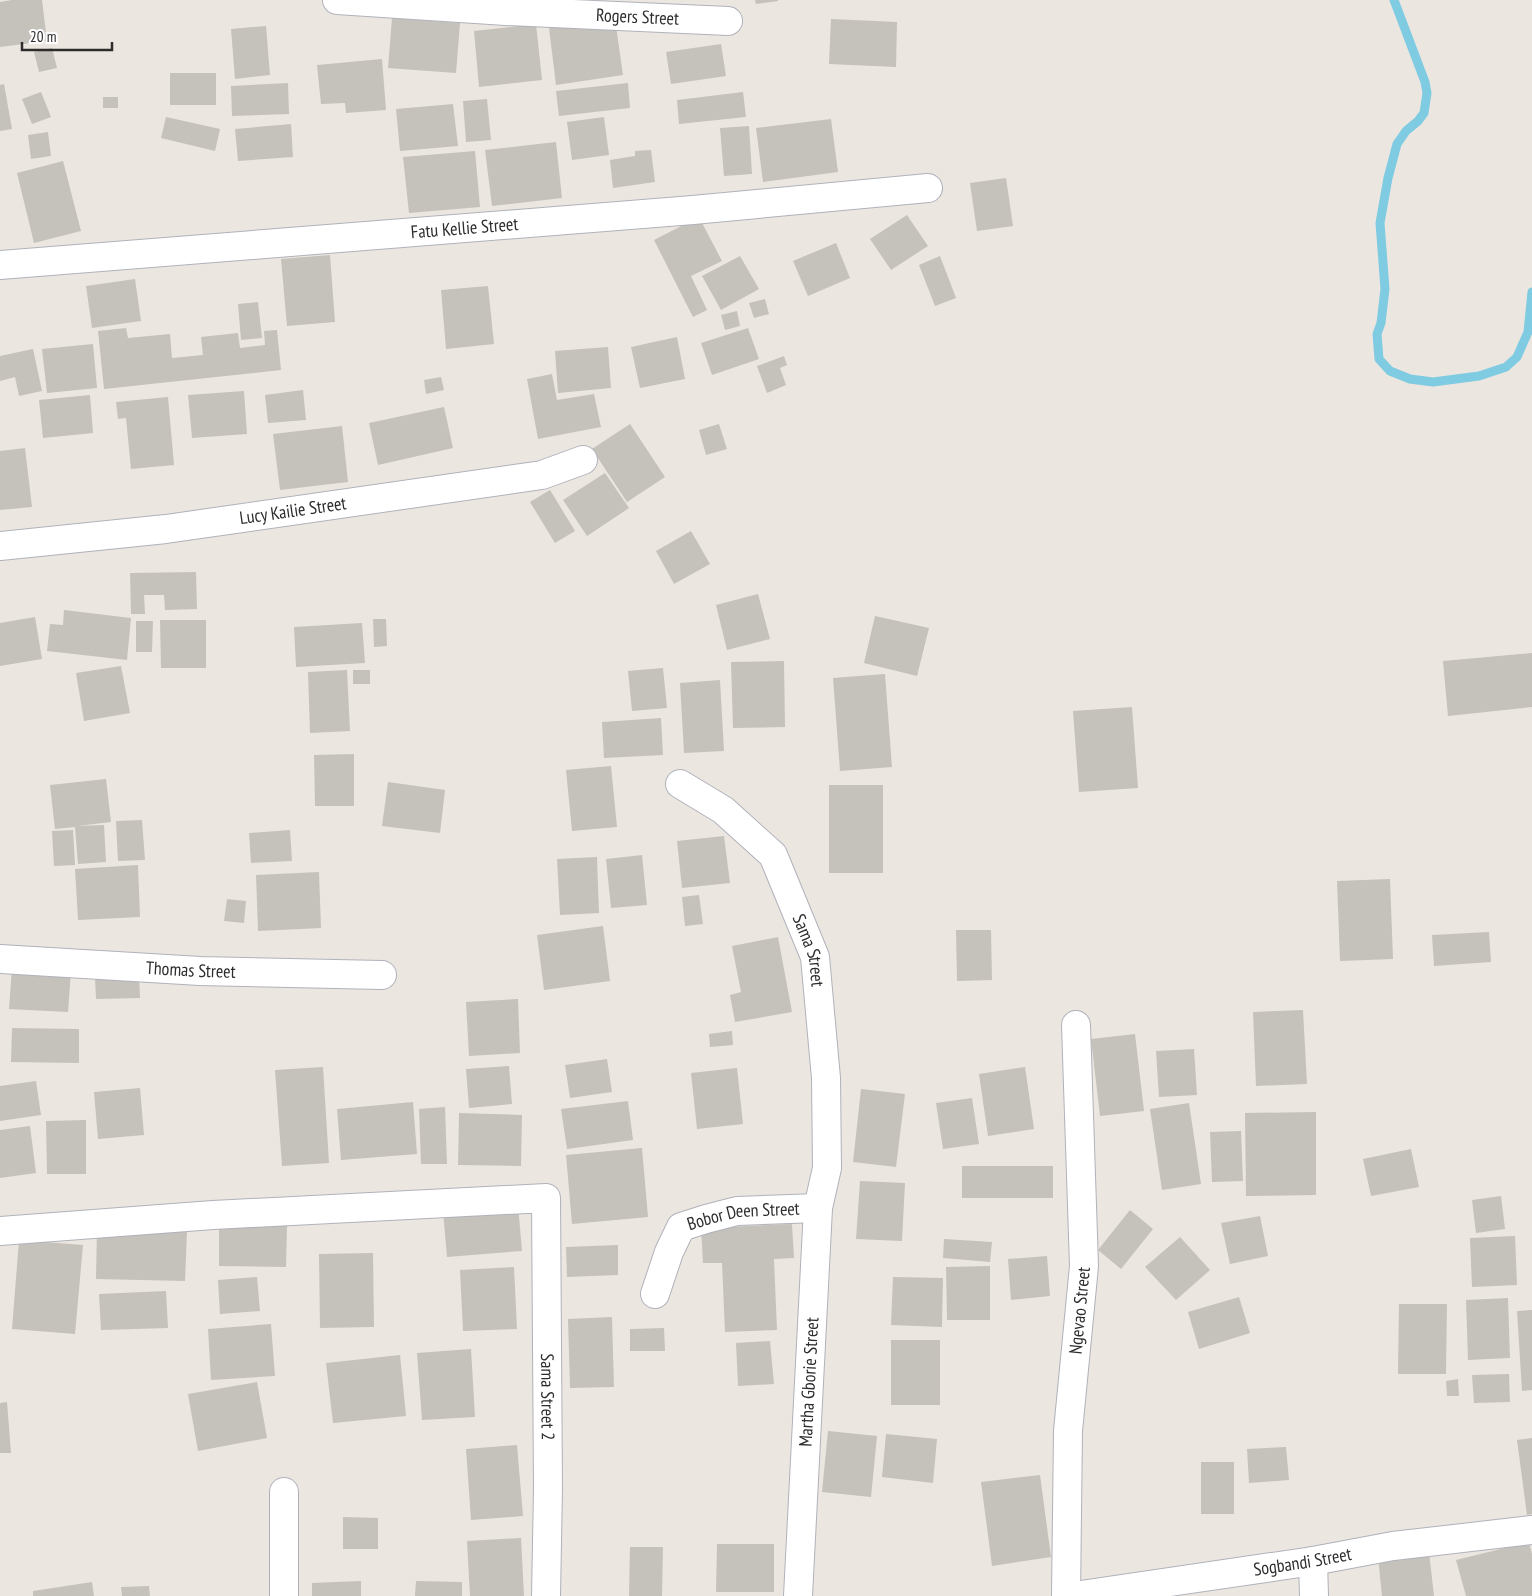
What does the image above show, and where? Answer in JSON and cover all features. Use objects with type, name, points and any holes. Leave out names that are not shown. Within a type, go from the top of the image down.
[{"type":"street","name":"Rogers Street","points":[[337,0],[506,11],[728,21]]},
{"type":"street","name":"Fatu Kellie Street","points":[[0,265],[683,210],[928,188]]},
{"type":"street","name":"Lucy Kailie Street","points":[[0,546],[166,529],[542,475],[583,460]]},
{"type":"street","name":"Sama Street","points":[[680,784],[723,810],[773,855],[815,957],[826,1078],[827,1168]]},
{"type":"street","name":"Thomas Street","points":[[0,958],[200,971],[382,975]]},
{"type":"street","name":"Ngevao Street","points":[[1066,1596],[1068,1431],[1084,1266],[1076,1024]]},
{"type":"street","name":"Martha Gborie Street","points":[[798,1596],[818,1208],[827,1168]]},
{"type":"street","name":"Sama Street 2","points":[[0,1231],[213,1216],[546,1198],[548,1489],[546,1596]]},
{"type":"street","name":"Bobor Deen Street","points":[[655,1294],[669,1252],[681,1227],[737,1211],[818,1208]]},
{"type":"street","points":[[284,1492],[284,1596]]},
{"type":"street","name":"Sogbandi Street","points":[[1074,1596],[1313,1561],[1393,1546],[1532,1530]]},
{"type":"street","points":[[1313,1561],[1314,1596]]},
{"type":"building","points":[[42,0],[47,41],[0,47],[0,2]]},
{"type":"building","points":[[755,0],[778,0],[778,1],[756,4]]},
{"type":"building","points":[[392,18],[460,23],[456,73],[388,68]]},
{"type":"building","points":[[615,19],[623,75],[556,85],[549,28]]},
{"type":"building","points":[[831,19],[897,22],[896,67],[829,64]]},
{"type":"building","points":[[536,24],[542,80],[479,87],[474,31]]},
{"type":"building","points":[[266,26],[270,75],[235,79],[231,29]]},
{"type":"building","points":[[721,44],[726,76],[671,84],[666,52]]},
{"type":"building","points":[[52,48],[57,68],[39,72],[34,52]]},
{"type":"building","points":[[382,59],[386,110],[346,113],[345,103],[321,104],[317,65]]},
{"type":"building","points":[[170,73],[216,73],[216,105],[170,105]]},
{"type":"building","points":[[288,83],[289,114],[232,116],[231,86]]},
{"type":"building","points":[[628,83],[630,108],[559,116],[556,91]]},
{"type":"building","points":[[4,84],[12,129],[0,131],[0,85]]},
{"type":"building","points":[[41,92],[51,117],[32,124],[22,99]]},
{"type":"building","points":[[743,92],[746,117],[679,124],[677,100]]},
{"type":"building","points":[[103,97],[118,97],[118,108],[103,108]]},
{"type":"building","points":[[487,99],[491,140],[466,142],[463,101]]},
{"type":"building","points":[[453,104],[458,146],[400,151],[396,109]]},
{"type":"building","points":[[166,117],[220,129],[215,151],[161,138]]},
{"type":"building","points":[[604,117],[609,155],[572,160],[567,122]]},
{"type":"building","points":[[831,119],[838,172],[763,182],[756,128]]},
{"type":"building","points":[[291,124],[293,157],[238,161],[235,129]]},
{"type":"building","points":[[749,126],[752,174],[724,176],[720,128]]},
{"type":"building","points":[[48,132],[51,156],[31,159],[28,135]]},
{"type":"building","points":[[556,142],[562,198],[492,206],[485,150]]},
{"type":"building","points":[[651,150],[655,182],[613,188],[610,160],[635,156],[635,151]]},
{"type":"building","points":[[475,151],[480,207],[409,213],[403,157]]},
{"type":"building","points":[[63,161],[81,231],[34,243],[17,173]]},
{"type":"building","points":[[1006,178],[1013,226],[977,231],[970,183]]},
{"type":"building","points":[[907,215],[928,246],[891,270],[870,239]]},
{"type":"building","points":[[699,217],[722,261],[691,276],[707,310],[693,317],[654,240]]},
{"type":"building","points":[[836,243],[850,278],[808,296],[793,261]]},
{"type":"building","points":[[330,255],[335,322],[287,326],[281,259]]},
{"type":"building","points":[[740,256],[759,289],[721,310],[702,276]]},
{"type":"building","points":[[940,256],[956,298],[935,306],[919,265]]},
{"type":"building","points":[[135,279],[141,321],[92,328],[86,286]]},
{"type":"building","points":[[488,286],[494,344],[446,349],[441,290]]},
{"type":"building","points":[[765,299],[769,314],[754,318],[749,303]]},
{"type":"building","points":[[258,302],[262,338],[241,340],[238,304]]},
{"type":"building","points":[[737,311],[740,326],[725,330],[721,315]]},
{"type":"building","points":[[126,328],[128,338],[170,334],[172,358],[203,355],[201,337],[238,333],[240,348],[265,345],[264,331],[277,330],[281,370],[104,389],[98,331]]},
{"type":"building","points":[[748,328],[759,359],[712,375],[701,343]]},
{"type":"building","points":[[677,337],[685,379],[640,388],[631,347]]},
{"type":"building","points":[[93,344],[97,388],[47,393],[42,349]]},
{"type":"building","points":[[608,347],[611,388],[558,393],[555,351]]},
{"type":"building","points":[[33,349],[42,391],[19,396],[15,377],[0,381],[0,356]]},
{"type":"building","points":[[784,356],[787,365],[780,368],[786,385],[767,393],[757,366]]},
{"type":"building","points":[[552,374],[557,400],[594,394],[601,427],[538,439],[527,379]]},
{"type":"building","points":[[441,377],[444,390],[426,394],[424,380]]},
{"type":"building","points":[[303,390],[306,420],[268,423],[265,395]]},
{"type":"building","points":[[244,391],[247,434],[192,438],[188,395]]},
{"type":"building","points":[[90,395],[93,433],[43,438],[39,400]]},
{"type":"building","points":[[168,397],[174,465],[131,469],[126,418],[118,419],[116,402]]},
{"type":"building","points":[[444,407],[453,448],[378,465],[369,423]]},
{"type":"building","points":[[630,424],[665,477],[627,502],[592,449]]},
{"type":"building","points":[[719,424],[727,449],[706,455],[699,430]]},
{"type":"building","points":[[342,426],[348,482],[280,490],[273,434]]},
{"type":"building","points":[[25,448],[32,507],[0,510],[0,451]]},
{"type":"building","points":[[605,473],[629,508],[587,536],[563,500]]},
{"type":"building","points":[[550,490],[575,531],[555,543],[530,502]]},
{"type":"building","points":[[691,531],[710,564],[674,584],[656,551]]},
{"type":"building","points":[[196,572],[197,609],[165,610],[164,595],[144,595],[145,614],[131,614],[130,573]]},
{"type":"building","points":[[758,594],[770,639],[727,650],[716,605]]},
{"type":"building","points":[[64,610],[131,618],[127,660],[47,651],[50,624],[63,625]]},
{"type":"building","points":[[875,616],[929,628],[917,676],[864,663]]},
{"type":"building","points":[[35,617],[42,659],[0,666],[0,623]]},
{"type":"building","points":[[373,619],[386,619],[387,646],[374,647]]},
{"type":"building","points":[[160,620],[206,620],[206,668],[161,668]]},
{"type":"building","points":[[136,621],[153,621],[152,652],[136,652]]},
{"type":"building","points":[[362,623],[365,663],[296,667],[294,627]]},
{"type":"building","points":[[1532,653],[1532,707],[1448,716],[1443,661]]},
{"type":"building","points":[[784,661],[785,727],[733,728],[731,662]]},
{"type":"building","points":[[121,666],[130,713],[84,721],[76,673]]},
{"type":"building","points":[[663,668],[667,708],[632,711],[628,671]]},
{"type":"building","points":[[347,670],[350,731],[310,733],[308,672]]},
{"type":"building","points":[[353,670],[370,670],[370,684],[353,684]]},
{"type":"building","points":[[885,674],[892,767],[840,771],[833,678]]},
{"type":"building","points":[[720,680],[724,751],[684,753],[680,683]]},
{"type":"building","points":[[1132,707],[1138,788],[1079,792],[1073,711]]},
{"type":"building","points":[[661,718],[663,755],[604,758],[602,722]]},
{"type":"building","points":[[354,754],[354,806],[315,806],[314,755]]},
{"type":"building","points":[[611,766],[617,827],[572,831],[566,770]]},
{"type":"building","points":[[106,779],[111,822],[77,826],[104,825],[106,862],[78,864],[75,827],[55,829],[50,785]]},
{"type":"building","points":[[388,782],[445,790],[440,833],[382,826]]},
{"type":"building","points":[[829,785],[883,785],[883,873],[829,873]]},
{"type":"building","points":[[142,820],[145,860],[118,861],[116,821]]},
{"type":"building","points":[[73,830],[75,865],[54,866],[52,831]]},
{"type":"building","points":[[290,830],[292,861],[251,863],[249,833]]},
{"type":"building","points":[[724,836],[730,883],[682,888],[677,841]]},
{"type":"building","points":[[642,855],[647,905],[611,908],[606,859]]},
{"type":"building","points":[[597,857],[599,913],[560,915],[557,859]]},
{"type":"building","points":[[138,865],[140,917],[78,920],[75,869]]},
{"type":"building","points":[[319,872],[321,928],[258,931],[256,875]]},
{"type":"building","points":[[1390,879],[1393,959],[1340,961],[1337,881]]},
{"type":"building","points":[[699,895],[703,924],[685,926],[682,897]]},
{"type":"building","points":[[227,899],[246,901],[244,923],[224,921]]},
{"type":"building","points":[[603,926],[610,981],[544,990],[537,935]]},
{"type":"building","points":[[956,930],[991,930],[992,980],[957,981]]},
{"type":"building","points":[[1489,932],[1491,962],[1434,966],[1432,935]]},
{"type":"building","points":[[778,937],[792,1012],[735,1022],[730,995],[741,992],[732,946]]},
{"type":"building","points":[[12,967],[71,971],[68,1012],[9,1009]]},
{"type":"building","points":[[139,975],[140,998],[96,999],[95,977]]},
{"type":"building","points":[[518,999],[520,1053],[469,1056],[466,1002]]},
{"type":"building","points":[[1303,1010],[1307,1084],[1256,1086],[1253,1012]]},
{"type":"building","points":[[12,1028],[79,1029],[79,1063],[11,1062]]},
{"type":"building","points":[[732,1031],[733,1045],[710,1047],[709,1034]]},
{"type":"building","points":[[1135,1034],[1144,1111],[1100,1116],[1091,1039]]},
{"type":"building","points":[[1194,1049],[1197,1095],[1159,1097],[1156,1051]]},
{"type":"building","points":[[607,1059],[612,1092],[570,1098],[565,1065]]},
{"type":"building","points":[[509,1066],[512,1104],[469,1108],[466,1069]]},
{"type":"building","points":[[323,1067],[329,1163],[282,1166],[275,1070]]},
{"type":"building","points":[[1025,1067],[1034,1129],[988,1136],[979,1074]]},
{"type":"building","points":[[737,1068],[743,1124],[697,1129],[691,1073]]},
{"type":"building","points":[[36,1081],[41,1115],[0,1121],[0,1086]]},
{"type":"building","points":[[140,1088],[144,1135],[98,1139],[94,1092]]},
{"type":"building","points":[[861,1089],[905,1094],[896,1167],[853,1162]]},
{"type":"building","points":[[972,1098],[979,1144],[943,1149],[936,1103]]},
{"type":"building","points":[[628,1101],[633,1140],[567,1149],[561,1109]]},
{"type":"building","points":[[413,1102],[417,1154],[341,1160],[337,1109]]},
{"type":"building","points":[[1189,1103],[1201,1184],[1162,1190],[1150,1109]]},
{"type":"building","points":[[445,1107],[447,1164],[421,1164],[419,1109]]},
{"type":"building","points":[[1316,1112],[1316,1195],[1246,1196],[1245,1113]]},
{"type":"building","points":[[459,1113],[522,1115],[521,1166],[458,1165]]},
{"type":"building","points":[[86,1120],[86,1174],[47,1174],[46,1121]]},
{"type":"building","points":[[30,1126],[36,1173],[0,1178],[0,1130]]},
{"type":"building","points":[[1241,1131],[1243,1181],[1212,1182],[1210,1132]]},
{"type":"building","points":[[642,1148],[648,1217],[572,1224],[566,1155]]},
{"type":"building","points":[[1411,1149],[1419,1187],[1371,1196],[1363,1159]]},
{"type":"building","points":[[962,1166],[1053,1166],[1053,1198],[962,1198]]},
{"type":"building","points":[[860,1181],[905,1183],[902,1241],[856,1239]]},
{"type":"building","points":[[1501,1196],[1505,1229],[1476,1233],[1472,1200]]},
{"type":"building","points":[[518,1205],[522,1251],[447,1257],[443,1211]]},
{"type":"building","points":[[1130,1210],[1153,1229],[1121,1269],[1098,1250]]},
{"type":"building","points":[[1260,1216],[1268,1256],[1230,1264],[1221,1223]]},
{"type":"building","points":[[792,1224],[794,1258],[774,1259],[777,1330],[725,1332],[722,1263],[703,1263],[701,1228]]},
{"type":"building","points":[[219,1225],[287,1226],[286,1267],[219,1266]]},
{"type":"building","points":[[97,1228],[187,1231],[185,1281],[96,1279]]},
{"type":"building","points":[[1515,1236],[1517,1285],[1472,1287],[1470,1238]]},
{"type":"building","points":[[1180,1237],[1210,1270],[1176,1300],[1145,1267]]},
{"type":"building","points":[[944,1239],[992,1242],[990,1262],[943,1258]]},
{"type":"building","points":[[19,1240],[83,1245],[75,1334],[12,1329]]},
{"type":"building","points":[[618,1245],[618,1275],[567,1277],[566,1247]]},
{"type":"building","points":[[373,1253],[374,1327],[320,1328],[319,1254]]},
{"type":"building","points":[[1047,1256],[1050,1296],[1011,1300],[1008,1259]]},
{"type":"building","points":[[990,1266],[990,1320],[947,1320],[946,1267]]},
{"type":"building","points":[[514,1267],[517,1329],[463,1331],[460,1270]]},
{"type":"building","points":[[257,1277],[260,1311],[220,1314],[218,1280]]},
{"type":"building","points":[[893,1277],[943,1278],[942,1327],[891,1325]]},
{"type":"building","points":[[166,1291],[168,1328],[101,1330],[99,1294]]},
{"type":"building","points":[[1239,1297],[1250,1333],[1199,1349],[1188,1312]]},
{"type":"building","points":[[1508,1298],[1510,1358],[1468,1360],[1466,1300]]},
{"type":"building","points":[[1399,1304],[1447,1304],[1446,1374],[1398,1374]]},
{"type":"building","points":[[1532,1310],[1532,1390],[1522,1391],[1517,1311]]},
{"type":"building","points":[[612,1317],[614,1387],[570,1388],[568,1319]]},
{"type":"building","points":[[271,1324],[275,1376],[211,1380],[208,1329]]},
{"type":"building","points":[[664,1328],[665,1351],[630,1351],[630,1329]]},
{"type":"building","points":[[891,1340],[940,1340],[940,1405],[891,1405]]},
{"type":"building","points":[[770,1341],[774,1384],[738,1386],[736,1343]]},
{"type":"building","points":[[471,1349],[475,1417],[422,1420],[417,1353]]},
{"type":"building","points":[[400,1355],[406,1416],[333,1423],[326,1363]]},
{"type":"building","points":[[1509,1374],[1510,1402],[1474,1403],[1472,1375]]},
{"type":"building","points":[[1458,1379],[1459,1396],[1447,1396],[1446,1381]]},
{"type":"building","points":[[257,1382],[267,1438],[198,1451],[188,1394]]},
{"type":"building","points":[[7,1402],[11,1453],[0,1453],[0,1403]]},
{"type":"building","points":[[828,1431],[877,1436],[871,1497],[822,1492]]},
{"type":"building","points":[[886,1434],[937,1439],[933,1483],[882,1477]]},
{"type":"building","points":[[1532,1438],[1532,1514],[1527,1515],[1517,1440]]},
{"type":"building","points":[[517,1445],[523,1516],[471,1520],[466,1449]]},
{"type":"building","points":[[1286,1447],[1289,1480],[1249,1483],[1247,1449]]},
{"type":"building","points":[[1201,1462],[1234,1462],[1234,1514],[1201,1514]]},
{"type":"building","points":[[1040,1475],[1051,1557],[992,1566],[981,1482]]},
{"type":"building","points":[[343,1517],[378,1518],[378,1549],[343,1549]]},
{"type":"building","points":[[521,1538],[524,1596],[470,1596],[467,1541]]},
{"type":"building","points":[[1529,1542],[1532,1554],[1532,1596],[1466,1596],[1456,1560]]},
{"type":"building","points":[[717,1544],[774,1544],[774,1592],[716,1592]]},
{"type":"building","points":[[630,1547],[663,1547],[662,1596],[629,1596]]},
{"type":"building","points":[[1429,1552],[1434,1596],[1382,1596],[1378,1557]]},
{"type":"building","points":[[361,1581],[361,1596],[312,1596],[312,1583]]},
{"type":"building","points":[[416,1581],[462,1582],[462,1596],[415,1596]]},
{"type":"building","points":[[92,1582],[94,1596],[33,1596],[33,1591]]},
{"type":"building","points":[[149,1586],[150,1596],[122,1596],[121,1587]]},
{"type":"waterway","points":[[1394,0],[1425,82],[1427,93],[1424,113],[1406,131],[1397,144],[1388,178],[1380,223],[1385,289],[1381,323],[1377,334],[1379,359],[1390,371],[1410,379],[1433,382],[1479,376],[1506,367],[1517,357],[1528,332],[1532,292]]}]
